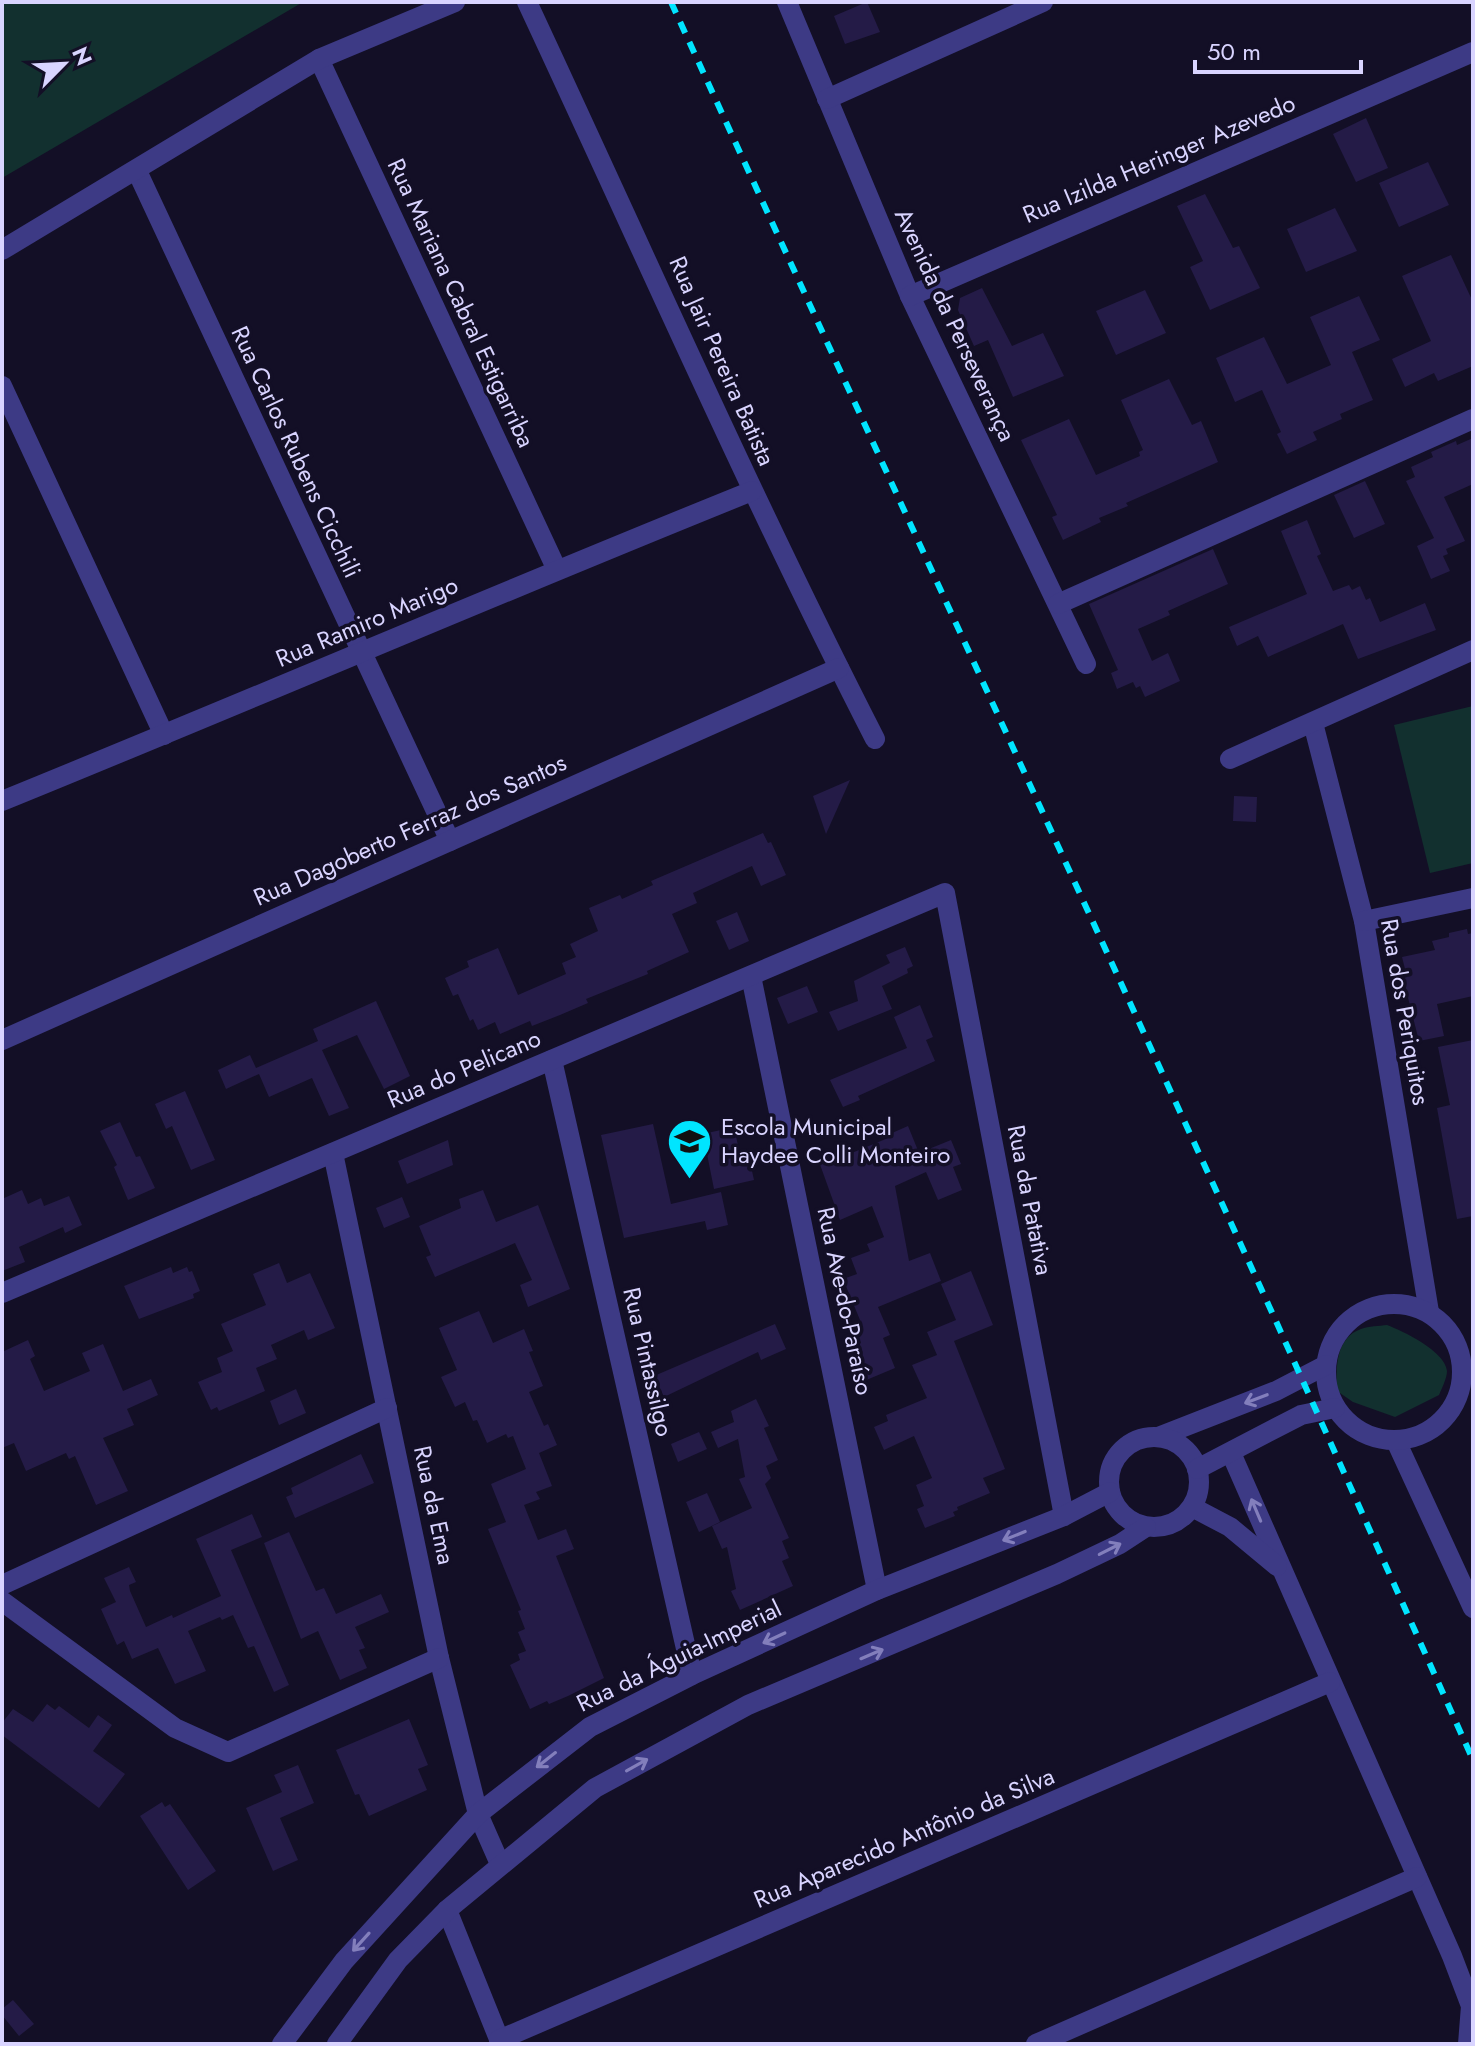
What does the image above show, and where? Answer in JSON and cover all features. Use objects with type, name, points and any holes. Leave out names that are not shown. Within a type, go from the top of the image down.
[{"type":"street","points":[[2,250],[319,59],[455,2]]},
{"type":"street","name":"Rua Jair Pereira Batista","points":[[527,2],[752,491],[875,739]]},
{"type":"street","name":"Avenida da Perseverança","points":[[787,2],[910,296],[1086,664]]},
{"type":"street","points":[[827,99],[1043,2]]},
{"type":"street","name":"Rua Izilda Heringer Azevedo","points":[[910,296],[1473,52]]},
{"type":"street","name":"Rua Mariana Cabral Estigarriba","points":[[319,59],[557,570]]},
{"type":"street","name":"Rua Carlos Rubens Cicchili","points":[[137,171],[450,841]]},
{"type":"street","points":[[2,386],[164,735]]},
{"type":"street","points":[[1058,604],[1473,419]]},
{"type":"street","name":"Rua Ramiro Marigo","points":[[2,801],[752,491]]},
{"type":"street","points":[[1230,759],[1473,650]]},
{"type":"street","name":"Rua Dagoberto Ferraz dos Santos","points":[[2,1040],[839,668]]},
{"type":"street","name":"Rua dos Periquitos","points":[[1313,723],[1364,921],[1429,1312]]},
{"type":"street","name":"Rua do Pelicano","points":[[2,1293],[945,893]]},
{"type":"street","name":"Rua da Patativa","points":[[945,893],[1064,1516]]},
{"type":"street","points":[[1364,921],[1473,898]]},
{"type":"street","name":"Rua Ave-do-Paraíso","points":[[751,976],[877,1590]]},
{"type":"street","name":"Rua Pintassilgo","points":[[552,1060],[692,1675]]},
{"type":"street","name":"Rua da Ema","points":[[333,1153],[439,1658],[478,1814],[500,1864]]},
{"type":"street","points":[[1385,1303],[1408,1304],[1429,1312],[1465,1346],[1465,1398],[1429,1431],[1396,1441],[1370,1436],[1351,1425],[1335,1408],[1328,1389],[1326,1365],[1332,1343],[1345,1323],[1363,1310],[1385,1303]]},
{"type":"street","points":[[1158,1437],[1276,1391],[1326,1365]]},
{"type":"street","points":[[2,1585],[387,1408]]},
{"type":"street","points":[[1197,1469],[1301,1415],[1335,1408]]},
{"type":"street","points":[[337,2044],[398,1960],[447,1910],[595,1788],[735,1712],[1057,1574],[1120,1544],[1146,1527],[1172,1524],[1192,1507],[1197,1495],[1197,1469],[1182,1447],[1158,1437],[1131,1443],[1120,1452],[1112,1464],[1109,1478],[1110,1492],[1123,1515],[1146,1527]]},
{"type":"street","points":[[1396,1441],[1473,1608]]},
{"type":"street","points":[[1231,1453],[1471,2006],[1468,2044]]},
{"type":"street","name":"Rua da Águia-Imperial","points":[[282,2044],[344,1961],[478,1814],[590,1727],[692,1675],[877,1590],[1064,1516],[1110,1492]]},
{"type":"street","points":[[1192,1507],[1230,1527],[1280,1568]]},
{"type":"street","points":[[2,1601],[175,1728],[228,1752],[439,1658]]},
{"type":"street","name":"Rua Aparecido Antônio da Silva","points":[[500,2042],[1330,1682]]},
{"type":"street","points":[[1036,2044],[1417,1877]]},
{"type":"street","points":[[447,1910],[500,2042]]},
{"type":"green space","points":[[2,2],[303,2],[2,178]]},
{"type":"green space","points":[[1473,706],[1473,863],[1430,873],[1394,725]]},
{"type":"green space","points":[[1387,1325],[1431,1349],[1445,1364],[1447,1371],[1439,1395],[1395,1417],[1353,1402],[1337,1391],[1339,1355],[1346,1339],[1361,1329]]},
{"type":"building","points":[[867,2],[880,32],[845,44],[834,16]]},
{"type":"building","points":[[1366,118],[1388,168],[1356,182],[1333,134]]},
{"type":"building","points":[[1428,162],[1449,205],[1399,227],[1379,183]]},
{"type":"building","points":[[1205,194],[1233,248],[1239,246],[1260,288],[1210,310],[1190,267],[1203,261],[1177,206]]},
{"type":"building","points":[[1335,208],[1357,251],[1306,272],[1287,229]]},
{"type":"building","points":[[1451,255],[1473,302],[1473,366],[1438,381],[1434,373],[1405,387],[1392,359],[1431,341],[1402,276]]},
{"type":"building","points":[[982,288],[1012,346],[1043,333],[1064,376],[1013,397],[988,340],[974,346],[958,310],[960,298]]},
{"type":"building","points":[[1145,290],[1166,333],[1116,355],[1096,311]]},
{"type":"building","points":[[1359,296],[1380,340],[1352,352],[1373,400],[1340,414],[1342,419],[1313,432],[1317,440],[1287,454],[1277,434],[1281,432],[1262,390],[1235,402],[1216,358],[1264,337],[1287,384],[1331,365],[1310,317]]},
{"type":"building","points":[[1169,379],[1192,425],[1201,421],[1218,462],[1126,503],[1128,506],[1099,518],[1101,522],[1063,540],[1052,517],[1057,515],[1021,440],[1069,419],[1096,475],[1140,456],[1139,452],[1143,450],[1121,400]]},
{"type":"building","points":[[1473,438],[1473,484],[1444,497],[1465,541],[1446,549],[1448,554],[1443,556],[1450,571],[1431,579],[1417,546],[1434,538],[1406,481],[1415,477],[1411,467],[1433,457],[1431,452],[1456,441],[1457,445]]},
{"type":"building","points":[[1365,481],[1385,524],[1354,538],[1334,495]]},
{"type":"building","points":[[1307,520],[1321,554],[1317,556],[1333,591],[1349,585],[1352,590],[1360,586],[1366,600],[1370,598],[1380,622],[1425,603],[1436,630],[1358,659],[1343,624],[1268,657],[1258,636],[1237,646],[1229,627],[1307,594],[1281,531]]},
{"type":"building","points":[[1213,549],[1228,584],[1168,611],[1170,615],[1138,629],[1152,661],[1168,653],[1180,681],[1145,697],[1140,686],[1136,688],[1133,682],[1117,689],[1111,673],[1118,670],[1089,604]]},
{"type":"building","points":[[850,780],[826,834],[813,796]]},
{"type":"building","points":[[1234,796],[1257,797],[1256,822],[1233,821]]},
{"type":"building","points":[[763,833],[768,843],[771,842],[786,875],[761,886],[752,866],[693,893],[697,903],[672,914],[689,952],[647,971],[648,974],[586,999],[588,1003],[560,1015],[532,1026],[530,1021],[500,1034],[495,1022],[478,1030],[473,1019],[470,1021],[458,994],[453,996],[445,978],[469,967],[467,961],[498,948],[518,995],[566,974],[562,963],[576,957],[570,944],[598,931],[589,908],[620,895],[622,899],[653,885],[651,881]]},
{"type":"building","points":[[737,912],[749,941],[729,950],[716,921]]},
{"type":"building","points":[[1467,929],[1468,934],[1473,933],[1473,996],[1437,1004],[1444,1036],[1419,1041],[1403,978],[1407,977],[1402,957],[1435,950],[1432,941]]},
{"type":"building","points":[[905,947],[913,966],[907,969],[908,973],[882,986],[892,1009],[838,1031],[829,1012],[858,1001],[854,981],[890,963],[886,955]]},
{"type":"building","points":[[807,986],[818,1012],[788,1024],[777,998]]},
{"type":"building","points":[[376,1001],[410,1076],[384,1089],[357,1035],[322,1050],[349,1108],[329,1116],[312,1078],[269,1097],[259,1074],[226,1089],[218,1070],[250,1055],[256,1068],[318,1041],[313,1029]]},
{"type":"building","points":[[920,1005],[933,1037],[926,1040],[935,1061],[858,1096],[860,1100],[843,1107],[830,1080],[907,1048],[894,1017]]},
{"type":"building","points":[[1473,1040],[1473,1216],[1457,1219],[1437,1108],[1450,1105],[1438,1047]]},
{"type":"building","points":[[185,1091],[215,1160],[191,1170],[172,1126],[166,1129],[155,1104]]},
{"type":"building","points":[[120,1122],[155,1188],[128,1200],[114,1167],[117,1165],[100,1131]]},
{"type":"building","points":[[653,1124],[671,1204],[721,1192],[728,1225],[707,1230],[705,1221],[624,1238],[601,1135]]},
{"type":"building","points":[[908,1126],[919,1153],[951,1140],[961,1164],[953,1167],[962,1190],[938,1200],[926,1172],[895,1186],[909,1261],[930,1253],[941,1281],[878,1307],[890,1335],[883,1338],[895,1368],[864,1381],[850,1347],[861,1343],[853,1323],[860,1320],[843,1279],[857,1274],[851,1258],[870,1251],[867,1244],[884,1237],[872,1206],[840,1220],[818,1159],[839,1149],[842,1157],[893,1136],[892,1133]]},
{"type":"building","points":[[734,1127],[742,1164],[750,1162],[754,1180],[714,1189],[703,1134]]},
{"type":"building","points":[[448,1140],[453,1165],[407,1184],[398,1161]]},
{"type":"building","points":[[22,1190],[28,1204],[41,1198],[44,1206],[69,1196],[82,1225],[65,1233],[63,1227],[19,1247],[25,1262],[2,1271],[2,1199]]},
{"type":"building","points":[[483,1190],[496,1222],[538,1205],[570,1289],[528,1307],[520,1285],[532,1280],[515,1243],[435,1277],[426,1257],[431,1255],[419,1226],[461,1208],[459,1199]]},
{"type":"building","points":[[402,1197],[410,1217],[384,1228],[376,1208]]},
{"type":"building","points":[[279,1263],[287,1283],[310,1273],[335,1328],[308,1340],[304,1330],[271,1345],[277,1359],[256,1368],[265,1391],[219,1411],[217,1407],[211,1410],[198,1382],[222,1372],[217,1358],[233,1351],[221,1324],[266,1305],[253,1274]]},
{"type":"building","points":[[171,1267],[173,1273],[187,1267],[189,1272],[192,1271],[200,1291],[193,1294],[194,1298],[139,1319],[124,1286]]},
{"type":"building","points":[[971,1271],[993,1325],[954,1341],[1005,1469],[983,1478],[990,1493],[957,1507],[958,1510],[953,1512],[955,1516],[925,1528],[917,1509],[924,1506],[916,1485],[932,1478],[914,1436],[884,1450],[874,1427],[888,1421],[886,1415],[927,1398],[912,1365],[937,1355],[927,1332],[956,1320],[941,1284]]},
{"type":"building","points":[[479,1311],[493,1343],[524,1329],[533,1351],[529,1352],[543,1386],[529,1392],[544,1426],[548,1424],[557,1445],[539,1453],[552,1486],[536,1492],[540,1499],[524,1505],[538,1540],[566,1529],[574,1549],[556,1556],[604,1678],[549,1704],[547,1701],[530,1709],[510,1665],[520,1660],[518,1654],[526,1651],[518,1632],[525,1629],[518,1611],[521,1610],[488,1529],[506,1522],[491,1484],[526,1469],[513,1436],[508,1438],[506,1434],[487,1443],[465,1402],[455,1407],[441,1377],[457,1370],[439,1328]]},
{"type":"building","points":[[775,1324],[786,1349],[761,1360],[758,1352],[664,1397],[654,1376]]},
{"type":"building","points":[[28,1340],[35,1356],[30,1359],[44,1391],[90,1371],[82,1353],[103,1344],[123,1391],[151,1379],[158,1395],[127,1409],[134,1425],[103,1438],[128,1491],[96,1505],[75,1456],[69,1459],[66,1453],[26,1471],[14,1443],[2,1448],[2,1352]]},
{"type":"building","points":[[296,1389],[306,1413],[279,1425],[270,1401]]},
{"type":"building","points":[[756,1399],[769,1426],[764,1428],[778,1460],[766,1466],[771,1478],[765,1484],[789,1538],[782,1541],[789,1558],[782,1561],[793,1586],[740,1610],[731,1591],[736,1589],[727,1547],[722,1549],[712,1526],[752,1508],[739,1479],[745,1477],[738,1439],[718,1448],[711,1432],[734,1422],[731,1411]]},
{"type":"building","points":[[699,1432],[707,1449],[678,1462],[671,1444]]},
{"type":"building","points":[[361,1454],[374,1483],[295,1518],[286,1497],[293,1494],[291,1488]]},
{"type":"building","points":[[707,1493],[720,1522],[699,1532],[686,1502]]},
{"type":"building","points":[[252,1514],[262,1537],[231,1550],[289,1685],[274,1692],[254,1646],[248,1648],[233,1615],[222,1620],[220,1617],[188,1631],[206,1671],[175,1684],[158,1648],[132,1659],[124,1641],[117,1645],[101,1609],[116,1602],[104,1578],[129,1567],[136,1582],[129,1585],[130,1591],[146,1627],[172,1615],[173,1618],[221,1596],[196,1539]]},
{"type":"building","points":[[289,1532],[316,1591],[324,1588],[336,1614],[381,1594],[389,1612],[355,1627],[365,1648],[359,1650],[367,1668],[340,1680],[318,1631],[301,1639],[264,1543]]},
{"type":"building","points":[[47,1704],[55,1710],[59,1706],[89,1728],[98,1715],[112,1725],[93,1751],[125,1774],[99,1808],[2,1735],[2,1723],[13,1709],[33,1722]]},
{"type":"building","points":[[409,1719],[428,1765],[418,1769],[427,1790],[369,1816],[359,1794],[355,1795],[336,1750]]},
{"type":"building","points":[[298,1765],[314,1803],[280,1818],[298,1860],[273,1871],[246,1808],[282,1792],[274,1775]]},
{"type":"building","points":[[162,1802],[165,1807],[170,1804],[216,1871],[188,1890],[140,1816]]},
{"type":"building","points":[[13,2000],[34,2024],[19,2036],[2,2015],[2,2009]]},
{"type":"railway","points":[[671,2],[1275,1319],[1473,1760]]},
{"type":"place","name":"Escola Municipal Haydee Colli Monteiro","points":[[690,1180]]}]
